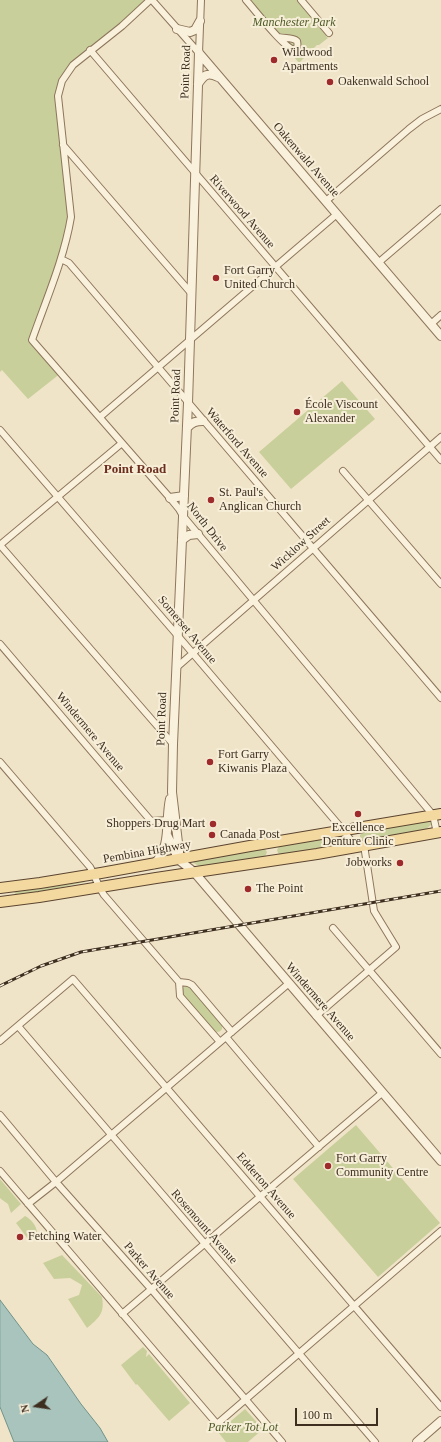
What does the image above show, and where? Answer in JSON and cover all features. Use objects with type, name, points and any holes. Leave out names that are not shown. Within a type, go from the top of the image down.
[{"type":"main road","name":"Pembina Highway","points":[[1,887],[40,884],[437,814]]},
{"type":"main road","points":[[2,902],[99,888],[439,833]]},
{"type":"main road","points":[[156,878],[179,860]]},
{"type":"street","name":"Oakenwald Avenue","points":[[151,0],[199,53],[441,336]]},
{"type":"street","name":"North Drive","points":[[151,0],[73,65],[62,81],[58,96],[71,217],[61,259],[32,340],[170,498],[183,516],[254,601],[437,814],[439,833]]},
{"type":"street","name":"Point Road","points":[[179,860],[180,851],[172,792],[173,744],[188,403],[201,0]]},
{"type":"street","points":[[246,0],[278,37]]},
{"type":"street","points":[[301,0],[329,33]]},
{"type":"street","points":[[178,29],[190,32],[195,30],[200,21]]},
{"type":"street","name":"Riverwood Avenue","points":[[90,50],[275,268],[441,460]]},
{"type":"street","points":[[198,84],[202,77],[206,75],[212,74],[220,78]]},
{"type":"street","points":[[326,201],[409,128],[441,109]]},
{"type":"street","points":[[63,145],[191,293]]},
{"type":"street","points":[[378,263],[441,209]]},
{"type":"street","points":[[100,417],[337,214]]},
{"type":"street","name":"Waterford Avenue","points":[[61,259],[69,263],[441,698]]},
{"type":"street","points":[[430,324],[441,315]]},
{"type":"street","points":[[187,428],[191,423],[204,421]]},
{"type":"street","name":"Somerset Avenue","points":[[0,430],[343,830],[360,846]]},
{"type":"street","name":"Wicklow Street","points":[[177,667],[441,437]]},
{"type":"street","points":[[122,443],[0,545],[173,744]]},
{"type":"street","points":[[343,471],[369,499],[441,584]]},
{"type":"street","points":[[170,498],[184,496]]},
{"type":"street","points":[[182,540],[188,535],[198,534]]},
{"type":"street","name":"Windermere Avenue","points":[[0,644],[151,821],[168,820]]},
{"type":"street","points":[[0,762],[67,840],[94,874],[99,888],[179,982],[180,996],[220,1042]]},
{"type":"street","name":"Point Road","points":[[154,864],[162,854],[165,847],[169,804],[172,792]]},
{"type":"street","points":[[168,820],[173,822],[176,827]]},
{"type":"street","points":[[167,836],[179,860]]},
{"type":"street","points":[[316,1016],[396,947],[374,911],[360,846]]},
{"type":"street","name":"Windermere Avenue","points":[[179,860],[194,872],[288,984],[441,1161]]},
{"type":"street","points":[[1,887],[2,902]]},
{"type":"street","points":[[333,928],[441,1054]]},
{"type":"street","name":"Edderton Avenue","points":[[18,1026],[74,979],[441,1407]]},
{"type":"street","points":[[179,982],[192,985],[232,1032]]},
{"type":"street","points":[[28,1204],[56,1182],[288,984]]},
{"type":"street","points":[[0,1041],[18,1026]]},
{"type":"street","name":"Rosemount Avenue","points":[[18,1026],[204,1245],[375,1442]]},
{"type":"street","points":[[226,1037],[319,1147]]},
{"type":"street","points":[[122,1314],[382,1093]]},
{"type":"street","name":"Parker Avenue","points":[[0,1115],[56,1182],[152,1290],[282,1442]]},
{"type":"street","points":[[0,1171],[217,1424],[441,1231]]},
{"type":"street","points":[[416,1442],[441,1421]]},
{"type":"green space","points":[[0,0],[150,0],[73,65],[60,88],[71,217],[32,340],[61,373],[28,399],[2,370],[0,372]]},
{"type":"green space","name":"Manchester Park","points":[[246,0],[301,0],[329,33],[326,36],[328,38],[317,45],[299,63]]},
{"type":"green space","points":[[342,381],[375,419],[291,489],[259,452]]},
{"type":"green space","points":[[430,820],[432,824],[425,830],[362,841],[360,839],[360,835],[364,831]]},
{"type":"green space","points":[[343,835],[345,838],[339,845],[281,855],[277,850],[279,846]]},
{"type":"green space","points":[[264,848],[267,852],[265,857],[202,868],[192,862],[192,861]]},
{"type":"green space","points":[[85,881],[32,894],[17,896],[14,892]]},
{"type":"green space","points":[[187,986],[190,987],[222,1025],[221,1031],[217,1032],[213,1030],[182,994],[182,988]]},
{"type":"green space","points":[[356,1125],[440,1223],[378,1277],[293,1179]]},
{"type":"green space","points":[[0,1179],[21,1204],[11,1213],[8,1204],[0,1198]]},
{"type":"green space","points":[[25,1216],[33,1223],[37,1230],[37,1233],[28,1239],[16,1223]]},
{"type":"green space","points":[[62,1255],[102,1297],[102,1311],[95,1321],[87,1328],[68,1299],[79,1295],[82,1285],[70,1278],[54,1279],[43,1263]]},
{"type":"green space","points":[[143,1347],[147,1351],[146,1357],[149,1354],[190,1403],[169,1421],[137,1384],[136,1385],[121,1365]]},
{"type":"green space","name":"Parker Tot Lot","points":[[245,1409],[263,1429],[248,1442],[226,1442],[218,1432]]},
{"type":"water","points":[[0,1300],[33,1344],[47,1355],[81,1404],[100,1428],[108,1442],[14,1442],[0,1407]]},
{"type":"railway","points":[[0,986],[41,966],[81,952],[441,891]]},
{"type":"place","name":"Wildwood Apartments","points":[[274,60]]},
{"type":"place","name":"Oakenwald School","points":[[330,82]]},
{"type":"place","name":"Fort Garry United Church","points":[[216,278]]},
{"type":"place","name":"École Viscount Alexander","points":[[297,412]]},
{"type":"place","name":"St. Paul's Anglican Church","points":[[211,500]]},
{"type":"place","name":"Fort Garry Kiwanis Plaza","points":[[210,762]]},
{"type":"place","name":"Excellence Denture Clinic","points":[[358,814]]},
{"type":"place","name":"Shoppers Drug Mart","points":[[213,824]]},
{"type":"place","name":"Canada Post","points":[[212,835]]},
{"type":"place","name":"Jobworks","points":[[400,863]]},
{"type":"place","name":"The Point","points":[[248,889]]},
{"type":"place","name":"Fort Garry Community Centre","points":[[328,1166]]},
{"type":"place","name":"Fetching Water","points":[[20,1237]]},
{"type":"district","name":"Point Road","points":[[135,470]]}]
